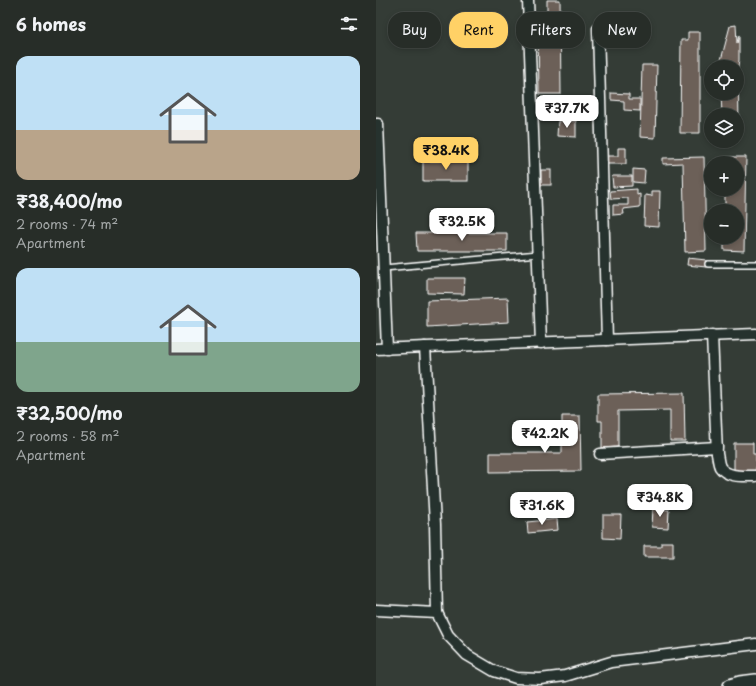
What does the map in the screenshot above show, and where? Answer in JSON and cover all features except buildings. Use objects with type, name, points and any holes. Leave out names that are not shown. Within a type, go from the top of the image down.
[{"type":"street","points":[[528,0],[541,343]]},
{"type":"street","points":[[599,48],[607,340]]},
{"type":"street","points":[[376,124],[378,124],[387,349]]},
{"type":"street","points":[[376,350],[756,334]]},
{"type":"street","points":[[712,335],[717,447],[720,467],[727,473],[741,476],[756,476]]},
{"type":"street","points":[[425,347],[435,524],[437,613],[448,635],[467,655],[494,671],[516,678],[540,679],[565,676],[611,662],[756,644]]},
{"type":"street","points":[[600,454],[717,447]]},
{"type":"street","points":[[376,610],[437,613]]},
{"type":"street","points":[[730,686],[756,681]]},
{"type":"lane","points":[[384,268],[538,254]]},
{"type":"lane","points":[[708,264],[756,264]]}]
